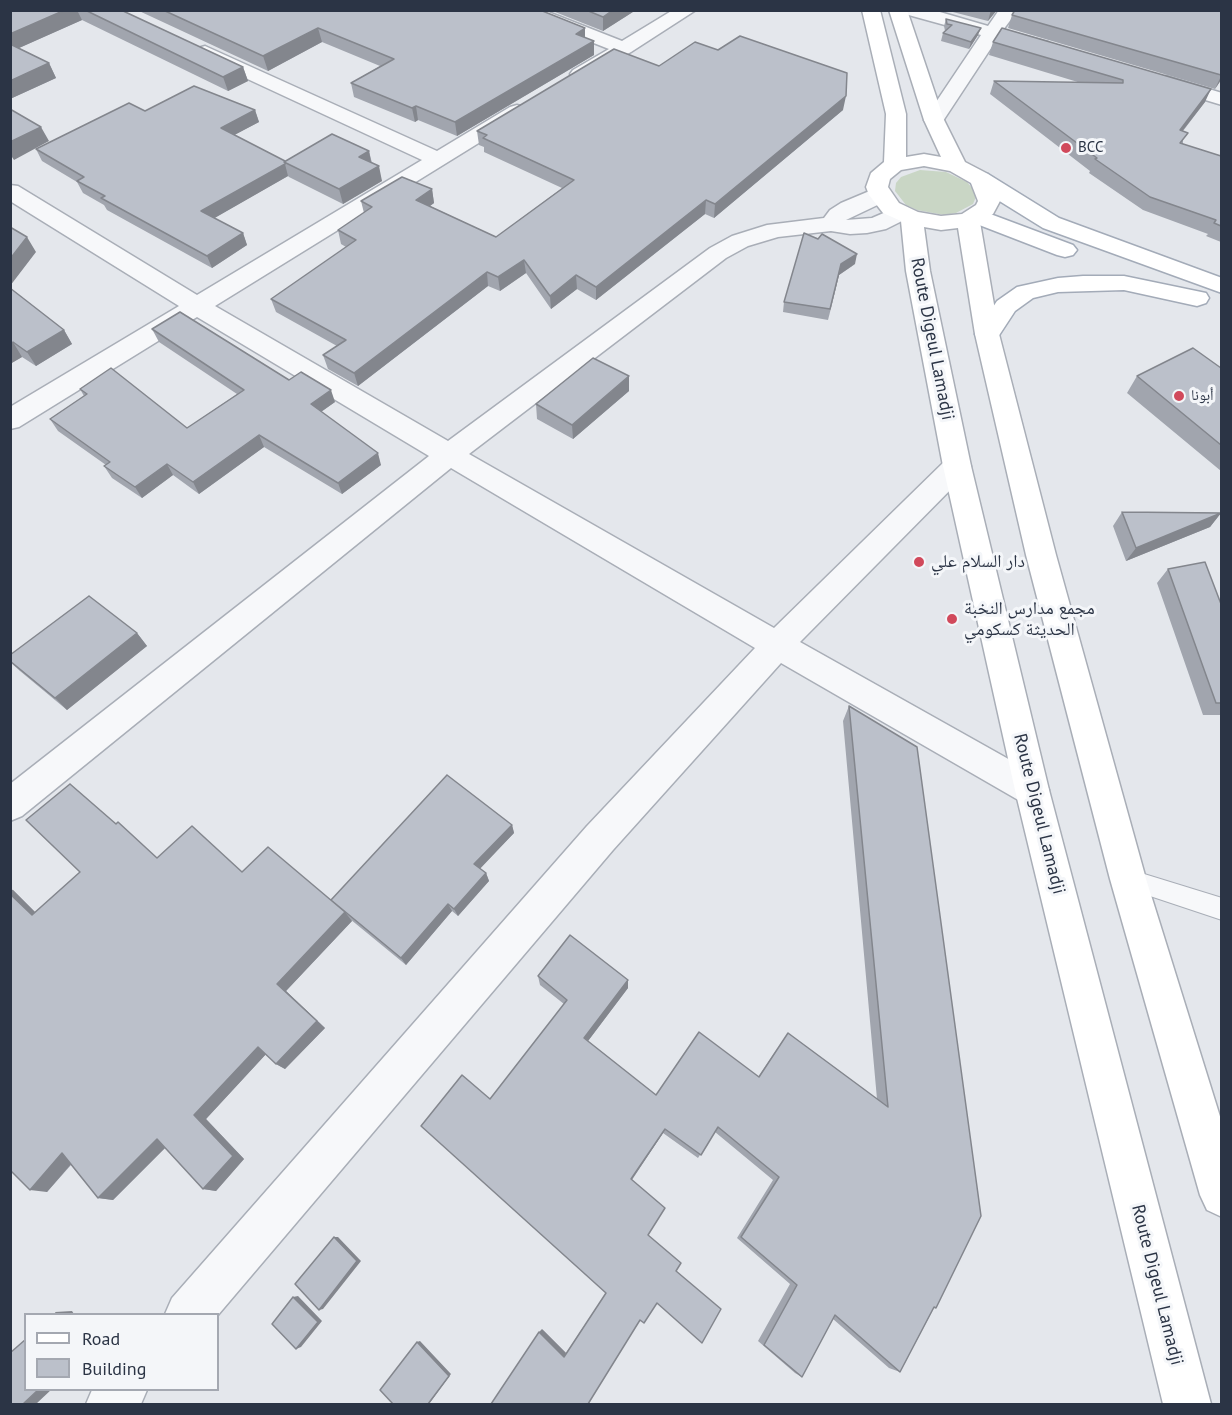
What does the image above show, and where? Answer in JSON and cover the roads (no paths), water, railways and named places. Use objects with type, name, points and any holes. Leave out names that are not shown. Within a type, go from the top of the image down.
[{"type":"main road","points":[[871,10],[896,114],[895,165]]},
{"type":"main road","points":[[898,10],[934,120],[956,166]]},
{"type":"main road","points":[[980,179],[989,201],[985,209],[973,218],[941,223],[906,215],[891,208],[880,195],[877,187],[879,178],[895,165],[924,160],[956,166],[980,179],[1051,223],[1221,286]]},
{"type":"main road","name":"Route Digeul Lamadji","points":[[906,215],[957,466],[1032,790],[1187,1404]]},
{"type":"main road","points":[[973,218],[1221,307]]},
{"type":"main road","points":[[973,218],[987,334],[1041,555],[1128,879],[1221,1194]]},
{"type":"main road","points":[[987,334],[1006,306],[1025,292],[1058,285],[1124,284],[1197,298]]},
{"type":"street","points":[[526,10],[624,48]]},
{"type":"street","points":[[565,83],[687,10]]},
{"type":"street","points":[[911,10],[993,31],[1061,52]]},
{"type":"street","points":[[934,120],[1009,10]]},
{"type":"street","points":[[190,45],[437,159]]},
{"type":"street","points":[[1153,79],[1221,99]]},
{"type":"street","points":[[10,420],[197,304],[536,100]]},
{"type":"street","points":[[10,191],[260,344],[777,645],[1032,790]]},
{"type":"street","points":[[831,224],[838,215],[849,208],[880,195]]},
{"type":"street","points":[[10,805],[450,454],[718,254],[740,241],[775,230],[831,224],[850,227],[867,226],[906,215]]},
{"type":"street","points":[[189,1313],[600,838],[777,645],[957,466]]},
{"type":"street","points":[[110,1404],[121,1391]]},
{"type":"lane","points":[[1128,879],[1221,909]]},
{"type":"place","name":"BCC","points":[[1066,148]]},
{"type":"place","name":"أبونا","points":[[1179,396]]},
{"type":"place","name":"دار السلام علي","points":[[919,562]]},
{"type":"place","name":"مجمع مدارس النخبة الحديثة كسكومي","points":[[952,619]]}]
